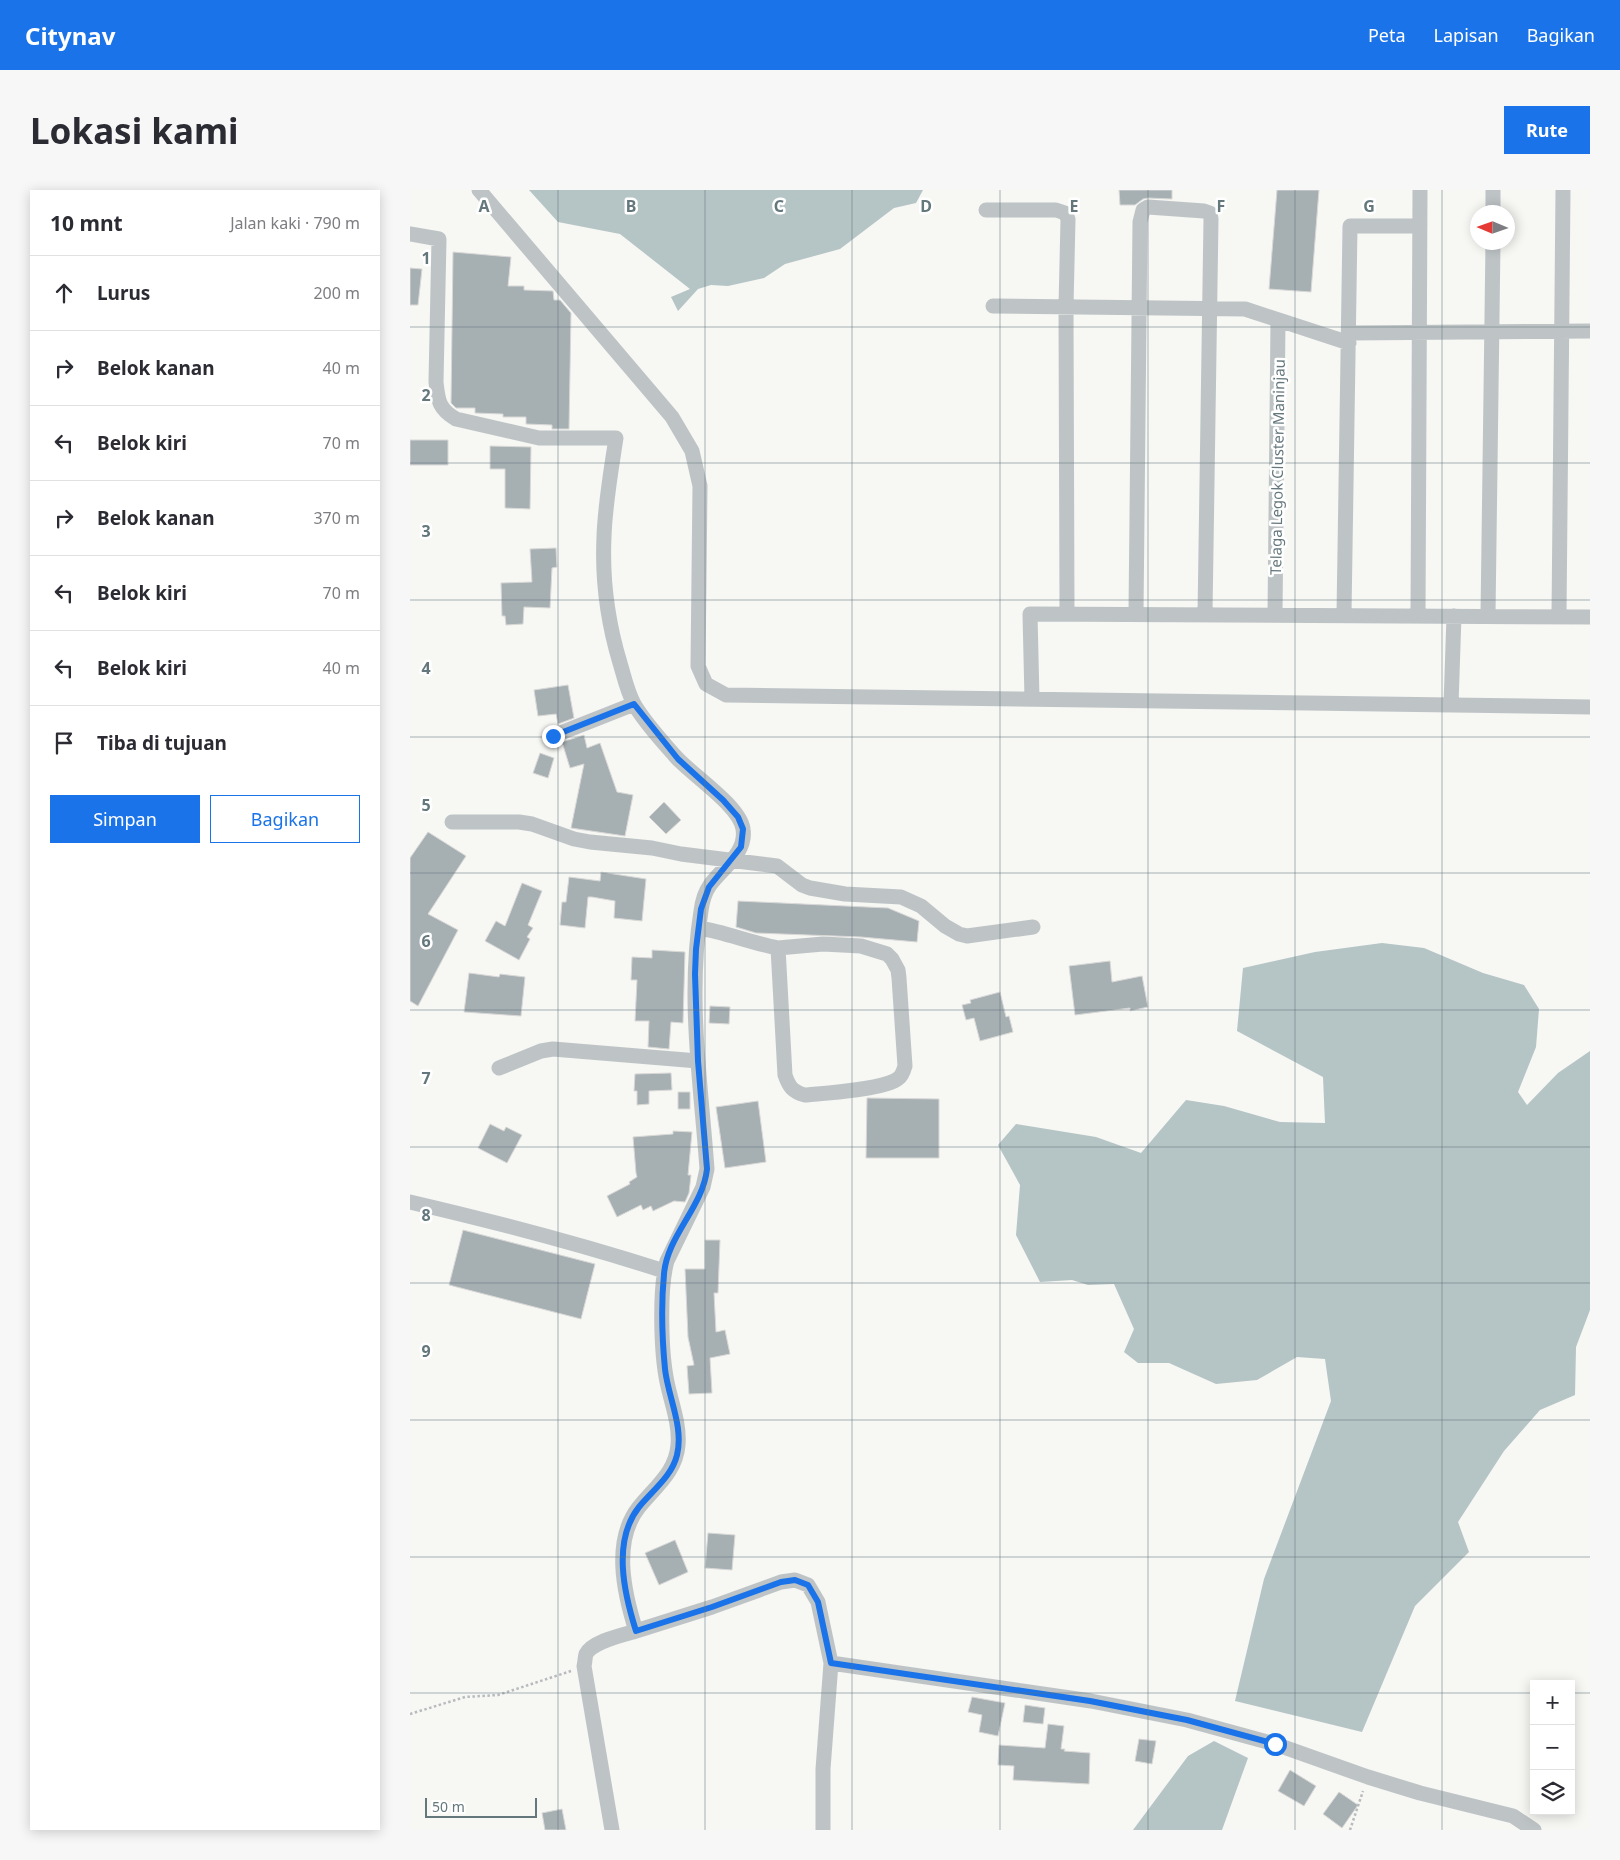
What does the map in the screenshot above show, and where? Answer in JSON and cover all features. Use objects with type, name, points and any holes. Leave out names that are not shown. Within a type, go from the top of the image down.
[{"type":"street","points":[[479,190],[672,416],[692,451],[700,486],[698,666],[706,684],[726,695],[1590,707]]},
{"type":"street","points":[[1418,616],[1420,190]]},
{"type":"street","points":[[1493,190],[1493,205]]},
{"type":"street","points":[[1560,616],[1563,190]]},
{"type":"street","points":[[1136,613],[1140,222],[1143,210],[1148,207],[1204,211],[1210,213],[1211,219],[1205,614]]},
{"type":"street","points":[[986,210],[1056,210],[1065,213],[1068,219],[1066,307],[1067,613]]},
{"type":"street","points":[[1344,615],[1350,338],[1350,226],[1420,226]]},
{"type":"street","points":[[410,234],[440,240],[436,382],[438,400],[445,412],[456,419],[539,438],[616,438],[604,538],[607,596],[614,642],[626,685],[634,704],[678,759],[723,800],[738,817],[743,829],[743,841],[732,860],[709,887],[701,909],[695,974],[698,1061],[706,1177],[672,1248],[664,1271],[662,1314],[665,1368],[679,1443],[677,1454],[669,1473],[638,1508],[628,1526],[623,1564],[625,1592],[636,1631]]},
{"type":"street","points":[[1488,616],[1493,250]]},
{"type":"street","points":[[993,306],[1244,309],[1278,320],[1350,338],[1419,333],[1590,331]]},
{"type":"street","name":"Telaga Legok Cluster Maninjau","points":[[1275,614],[1278,320]]},
{"type":"street","points":[[1032,699],[1030,614],[1136,613],[1590,617]]},
{"type":"street","points":[[1450,705],[1454,616]]},
{"type":"street","points":[[553,736],[634,704]]},
{"type":"street","points":[[452,822],[518,822],[532,824],[574,839],[590,842],[652,848],[681,854],[777,866],[802,885],[815,890],[901,897],[921,906],[945,926],[967,936],[1033,927]]},
{"type":"street","points":[[699,928],[778,948],[823,944],[861,946],[887,954],[898,970],[900,978],[905,1066],[902,1075],[895,1081],[884,1084],[833,1093],[805,1095],[797,1093],[792,1089],[785,1076],[778,948]]},
{"type":"street","points":[[499,1068],[540,1051],[553,1049],[698,1061]]},
{"type":"street","points":[[410,1202],[523,1229],[599,1250],[664,1271]]},
{"type":"street","points":[[612,1830],[584,1666],[586,1654],[594,1646],[604,1641],[712,1607],[781,1582],[795,1580],[808,1585],[818,1602],[831,1663],[823,1769],[823,1830]]},
{"type":"street","points":[[831,1663],[1090,1701],[1187,1720],[1275,1744],[1420,1793],[1513,1816],[1534,1830]]},
{"type":"path","points":[[410,1714],[464,1697],[498,1695],[539,1683],[584,1666]]},
{"type":"path","points":[[1350,1830],[1368,1777]]},
{"type":"shaded area","points":[[529,190],[923,190],[916,203],[894,208],[840,249],[785,264],[764,278],[728,286],[711,285],[698,289],[678,311],[671,297],[690,289],[620,234],[558,222]]},
{"type":"shaded area","points":[[1382,943],[1424,948],[1483,973],[1524,985],[1539,1009],[1536,1047],[1518,1092],[1527,1105],[1558,1073],[1590,1051],[1590,1310],[1576,1347],[1575,1395],[1540,1410],[1504,1451],[1458,1522],[1469,1552],[1415,1606],[1362,1732],[1235,1701],[1264,1579],[1331,1401],[1325,1359],[1297,1357],[1257,1380],[1216,1384],[1169,1363],[1138,1363],[1124,1352],[1134,1329],[1114,1284],[1088,1285],[1072,1280],[1040,1282],[1016,1235],[1020,1185],[998,1145],[1016,1124],[1096,1137],[1141,1153],[1186,1100],[1224,1106],[1280,1122],[1325,1123],[1323,1077],[1237,1031],[1243,968],[1315,952]]},
{"type":"shaded area","points":[[1214,1741],[1248,1758],[1222,1830],[1133,1830],[1188,1756]]},
{"type":"building","points":[[1119,190],[1172,190],[1172,199],[1148,198],[1135,205],[1120,205]]},
{"type":"building","points":[[1277,190],[1319,190],[1311,292],[1269,289]]},
{"type":"building","points":[[453,252],[511,257],[508,286],[524,286],[524,290],[553,291],[554,300],[560,300],[571,313],[569,429],[552,429],[552,425],[526,424],[526,417],[503,417],[503,414],[475,413],[475,408],[456,408],[451,403]]},
{"type":"building","points":[[410,268],[422,269],[418,305],[410,305]]},
{"type":"building","points":[[410,440],[448,440],[448,465],[410,465]]},
{"type":"building","points":[[490,446],[531,447],[530,509],[505,508],[505,469],[490,469]]},
{"type":"building","points":[[556,548],[557,567],[552,568],[550,608],[524,607],[523,624],[506,625],[505,616],[502,616],[501,583],[532,582],[530,549]]},
{"type":"building","points":[[568,685],[574,718],[558,724],[556,714],[538,716],[534,690]]},
{"type":"building","points":[[584,735],[587,748],[600,743],[617,792],[633,795],[625,836],[571,828],[584,764],[570,768],[562,742]]},
{"type":"building","points":[[540,753],[554,758],[548,778],[533,773]]},
{"type":"building","points":[[664,802],[681,820],[666,834],[649,817]]},
{"type":"building","points":[[428,832],[466,856],[428,914],[458,930],[418,1006],[410,1001],[410,858]]},
{"type":"building","points":[[601,872],[646,879],[642,921],[614,918],[615,901],[588,897],[585,928],[560,925],[562,902],[566,902],[569,877],[600,881]]},
{"type":"building","points":[[522,883],[542,891],[528,925],[533,928],[527,937],[530,939],[519,960],[485,941],[496,921],[505,926]]},
{"type":"building","points":[[738,901],[888,908],[919,921],[917,942],[861,937],[756,933],[736,927]]},
{"type":"building","points":[[652,950],[685,952],[683,1023],[671,1022],[669,1049],[648,1047],[649,1021],[635,1021],[637,980],[631,980],[632,957],[652,958]]},
{"type":"building","points":[[1110,961],[1112,982],[1142,976],[1148,1007],[1130,1011],[1130,1008],[1075,1015],[1069,966]]},
{"type":"building","points":[[469,973],[499,977],[500,974],[525,977],[521,1016],[464,1012]]},
{"type":"building","points":[[1000,992],[1006,1017],[1009,1016],[1013,1032],[980,1041],[974,1018],[966,1020],[962,1005],[971,1003],[970,1000]]},
{"type":"building","points":[[710,1006],[730,1007],[729,1024],[709,1023]]},
{"type":"building","points":[[671,1073],[672,1090],[649,1091],[649,1104],[637,1105],[637,1091],[634,1091],[635,1074]]},
{"type":"building","points":[[678,1092],[690,1092],[690,1109],[678,1109]]},
{"type":"building","points":[[867,1098],[939,1099],[939,1158],[866,1158]]},
{"type":"building","points":[[758,1101],[766,1162],[725,1168],[716,1107]]},
{"type":"building","points":[[490,1124],[504,1131],[506,1127],[522,1135],[507,1163],[478,1148]]},
{"type":"building","points":[[673,1131],[692,1132],[688,1175],[691,1175],[689,1193],[685,1202],[674,1201],[653,1211],[651,1206],[643,1210],[641,1205],[617,1217],[607,1196],[630,1184],[629,1182],[637,1177],[633,1137],[673,1134]]},
{"type":"building","points":[[463,1230],[595,1264],[581,1319],[449,1285]]},
{"type":"building","points":[[705,1240],[720,1240],[718,1293],[714,1293],[716,1332],[725,1330],[730,1354],[710,1358],[712,1393],[689,1394],[687,1366],[694,1365],[688,1337],[685,1269],[705,1269]]},
{"type":"building","points":[[708,1533],[735,1535],[732,1570],[705,1568]]},
{"type":"building","points":[[675,1540],[688,1572],[659,1585],[645,1553]]},
{"type":"building","points":[[972,1697],[1005,1703],[998,1736],[979,1732],[982,1715],[968,1712]]},
{"type":"building","points":[[1025,1705],[1045,1708],[1043,1724],[1023,1722]]},
{"type":"building","points":[[1048,1724],[1064,1726],[1061,1749],[1065,1749],[1064,1751],[1090,1753],[1089,1784],[1013,1780],[1014,1766],[998,1765],[999,1745],[1045,1748]]},
{"type":"building","points":[[1139,1739],[1156,1741],[1152,1764],[1135,1761]]},
{"type":"building","points":[[1290,1770],[1316,1786],[1304,1806],[1278,1791]]},
{"type":"building","points":[[1339,1792],[1358,1805],[1342,1828],[1323,1814]]},
{"type":"building","points":[[562,1809],[566,1830],[545,1830],[542,1813]]},
{"type":"route","points":[[553,736],[634,704],[678,759],[690,772],[723,800],[738,817],[742,822],[744,834],[741,847],[709,887],[701,909],[695,974],[698,1061],[707,1169],[703,1186],[666,1261],[664,1271],[662,1314],[665,1368],[679,1443],[674,1464],[669,1473],[638,1508],[628,1526],[623,1564],[625,1592],[636,1631],[712,1607],[781,1582],[802,1581],[813,1591],[818,1602],[831,1663],[1090,1701],[1187,1720],[1275,1744]]}]
